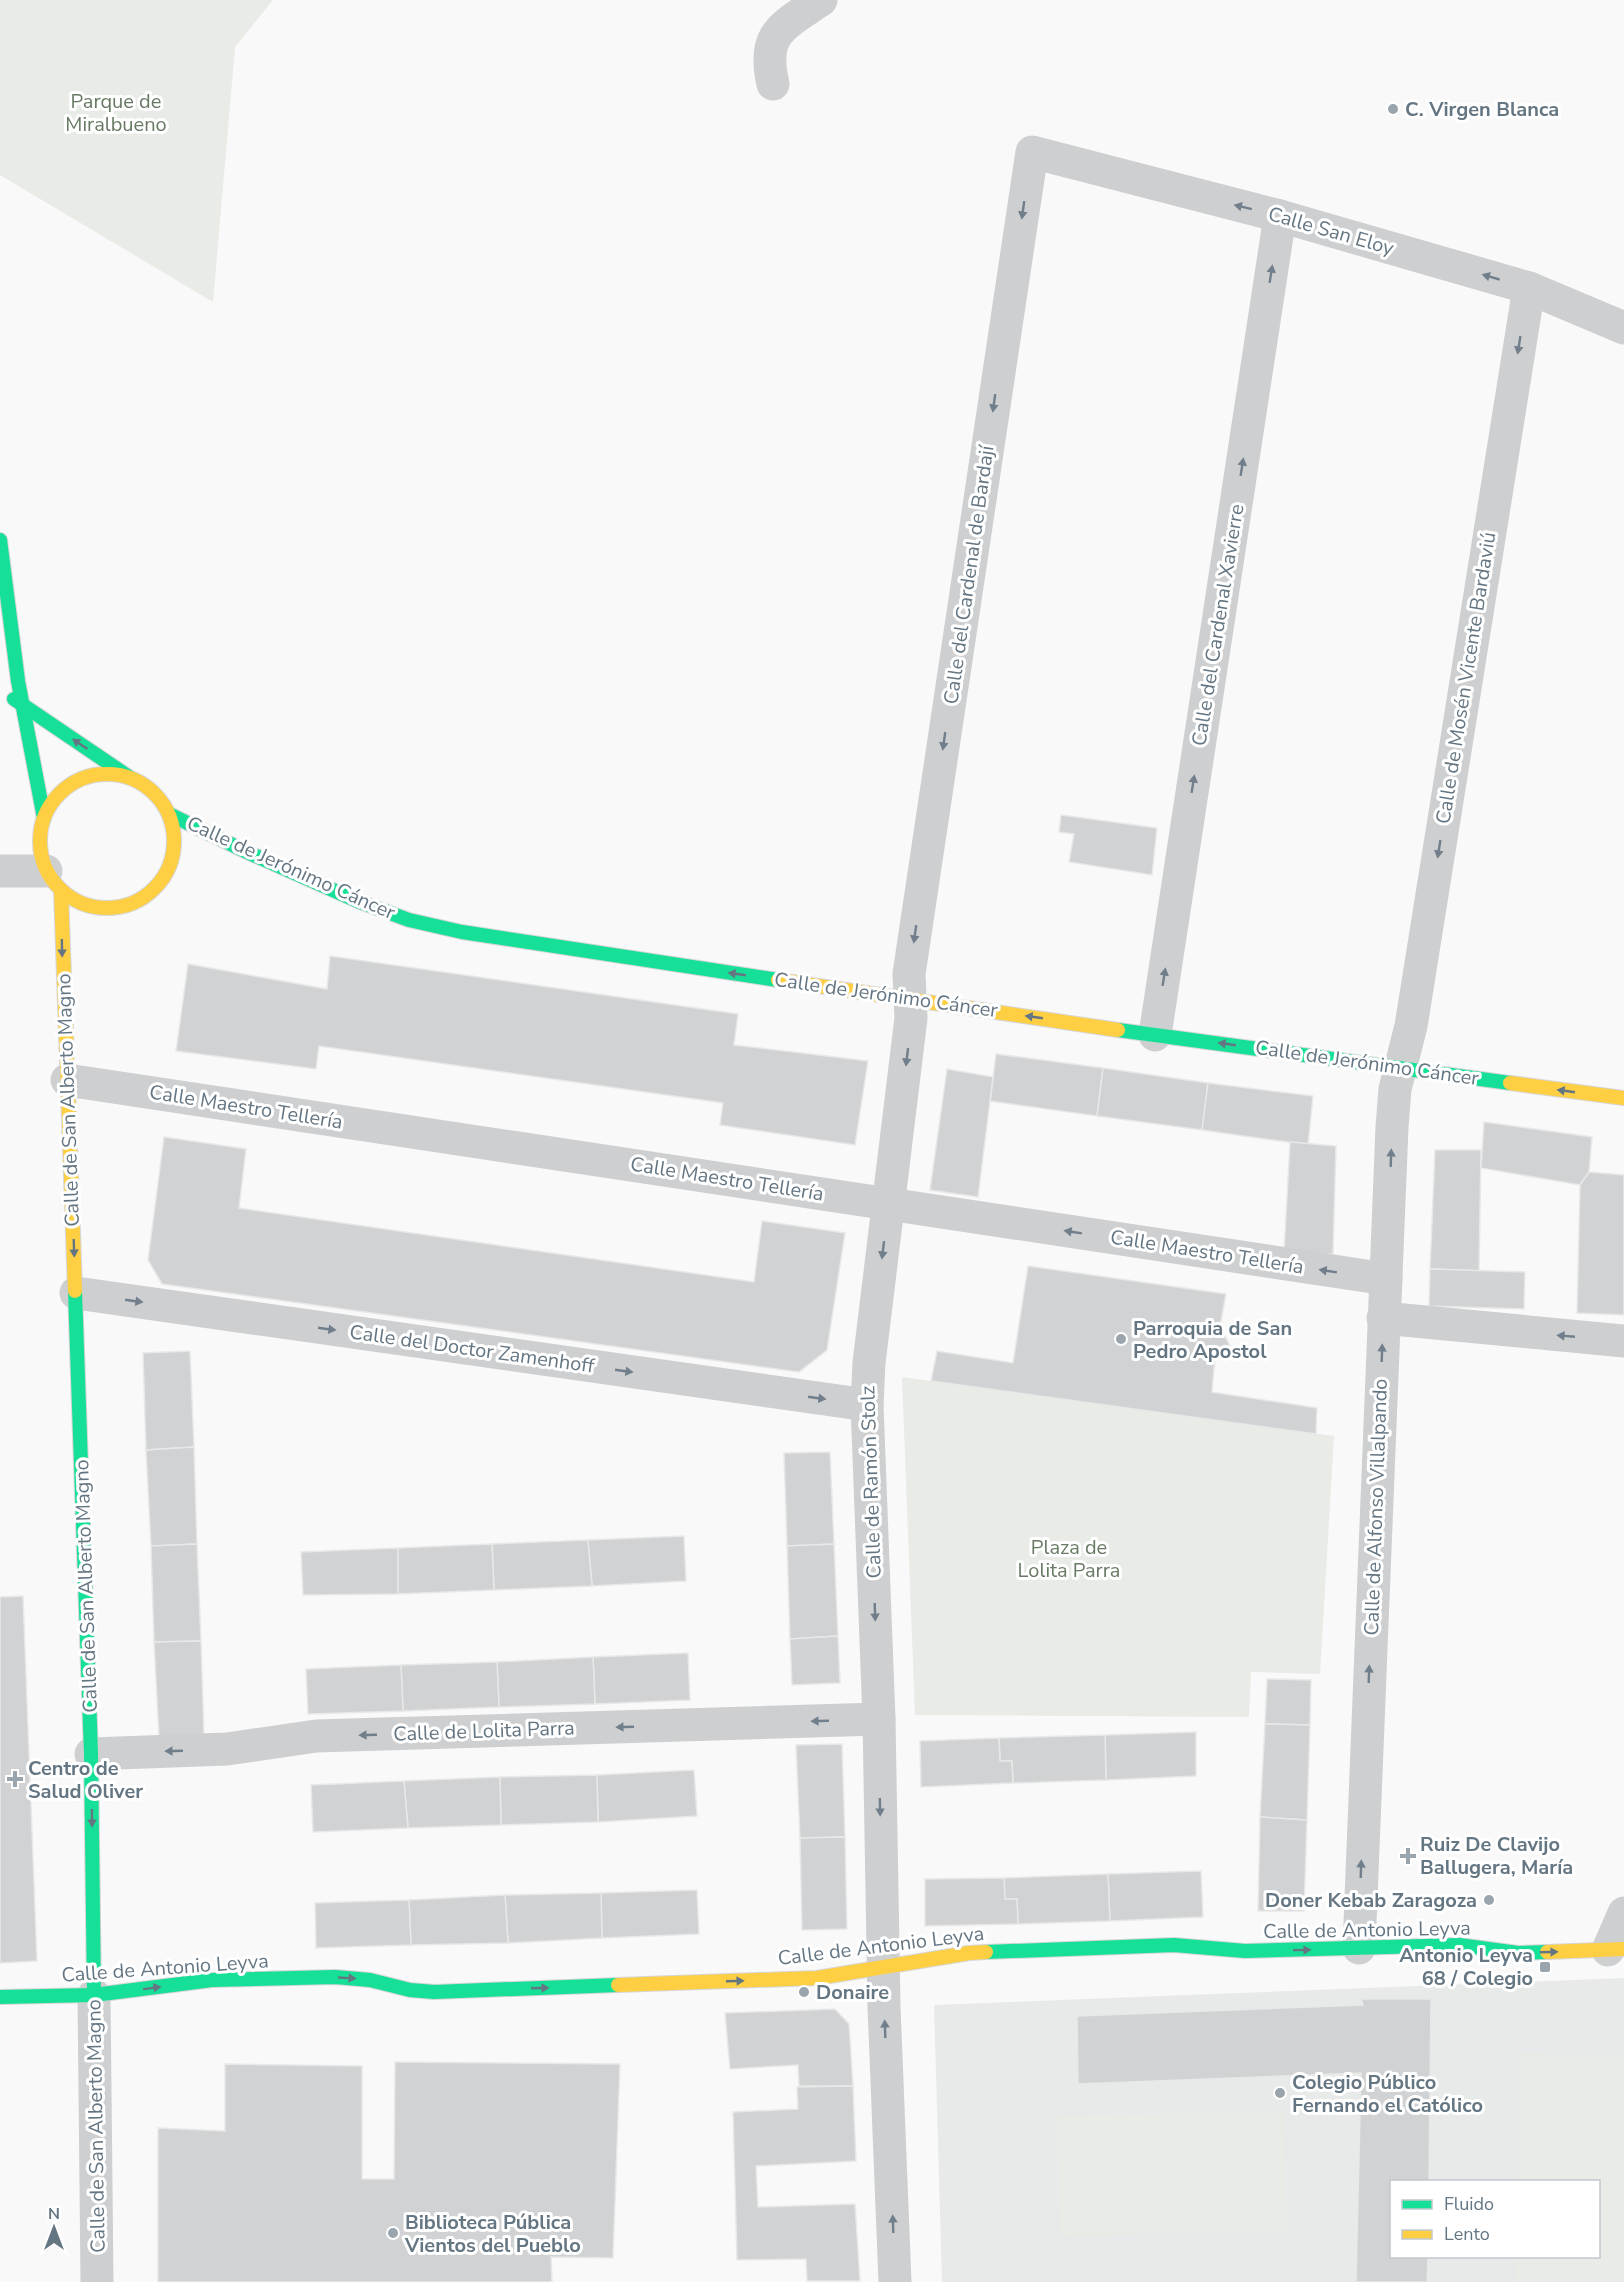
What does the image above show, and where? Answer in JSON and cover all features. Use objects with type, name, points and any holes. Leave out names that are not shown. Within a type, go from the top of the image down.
[{"type":"street","points":[[774,84],[769,67],[770,49],[774,37],[784,26],[821,0]]},
{"type":"street","name":"Calle San Eloy","points":[[1032,152],[1280,216],[1529,288],[1624,328]]},
{"type":"street","name":"Calle del Cardenal de Bardají","points":[[910,999],[909,974],[1032,152]]},
{"type":"street","name":"Calle del Cardenal Xavierre","points":[[1155,1035],[1280,216]]},
{"type":"street","name":"Calle de Mosén Vicente Bardaviú","points":[[1400,1067],[1411,1026],[1529,288]]},
{"type":"street","points":[[0,540],[4,603],[44,818]]},
{"type":"street","points":[[0,690],[150,789],[158,796],[169,814],[174,838],[170,865],[159,883],[143,898],[124,907],[96,907],[82,903],[54,880],[40,847],[40,832],[44,818],[57,798],[75,783],[89,776],[105,774],[129,777]]},
{"type":"street","name":"Calle de Jerónimo Cáncer","points":[[169,814],[247,852],[360,902],[409,920],[462,932],[1155,1035],[1624,1098]]},
{"type":"street","points":[[0,871],[54,880]]},
{"type":"street","name":"Calle de San Alberto Magno","points":[[54,880],[67,1080],[91,1754],[97,2282]]},
{"type":"street","name":"Calle de Ramón Stolz","points":[[896,2282],[883,1968],[879,1719],[867,1405],[869,1363],[911,1018],[910,999]]},
{"type":"street","name":"Calle de Alfonso Villalpando","points":[[1359,1948],[1383,1318],[1392,1127],[1395,1089],[1400,1067]]},
{"type":"street","name":"Calle Maestro Tellería","points":[[67,1080],[1386,1279]]},
{"type":"street","name":"Calle del Doctor Zamenhoff","points":[[76,1293],[867,1405]]},
{"type":"street","points":[[1383,1318],[1624,1341]]},
{"type":"street","name":"Calle de Lolita Parra","points":[[91,1754],[227,1749],[316,1736],[879,1719]]},
{"type":"street","points":[[1616,1950],[1624,1913]]},
{"type":"street","name":"Calle de Antonio Leyva","points":[[0,1997],[94,1995],[220,1980],[354,1978],[410,1990],[434,1992],[818,1978],[939,1956],[969,1953],[1174,1945],[1245,1951],[1470,1945],[1497,1952],[1518,1953],[1616,1950]]},
{"type":"shaded area","name":"Colegio Público Fernando el Católico","points":[[1624,1978],[1624,2282],[942,2282],[934,2005]]},
{"type":"green space","name":"Parque de Miralbueno","points":[[0,0],[273,0],[235,47],[213,302],[0,175]]},
{"type":"green space","name":"Plaza de Lolita Parra","points":[[902,1377],[1334,1436],[1320,1674],[1251,1672],[1249,1717],[915,1715]]},
{"type":"green space","points":[[1521,2053],[1624,2056],[1624,2282],[1516,2282],[1516,2258],[1600,2258],[1600,2180],[1518,2180]]},
{"type":"green space","points":[[1283,2112],[1287,2231],[1060,2236],[1057,2116]]},
{"type":"building","points":[[1061,815],[1157,828],[1152,875],[1069,862],[1074,834],[1059,832]]},
{"type":"building","points":[[330,956],[738,1014],[734,1045],[868,1061],[855,1145],[720,1125],[723,1103],[319,1046],[316,1069],[176,1051],[188,964],[327,989]]},
{"type":"building","points":[[996,1054],[1103,1068],[1097,1116],[990,1101]]},
{"type":"building","points":[[1103,1068],[1208,1083],[1202,1130],[1097,1116]]},
{"type":"building","points":[[947,1069],[993,1077],[978,1197],[930,1190]]},
{"type":"building","points":[[1208,1083],[1313,1096],[1308,1145],[1202,1130]]},
{"type":"building","points":[[1484,1122],[1592,1137],[1589,1172],[1580,1185],[1481,1168]]},
{"type":"building","points":[[164,1137],[246,1149],[239,1208],[754,1282],[762,1221],[845,1233],[827,1350],[799,1372],[162,1284],[148,1260]]},
{"type":"building","points":[[1290,1142],[1336,1146],[1333,1254],[1284,1252]]},
{"type":"building","points":[[1435,1150],[1481,1150],[1479,1271],[1430,1269]]},
{"type":"building","points":[[1589,1172],[1624,1175],[1624,1315],[1577,1313],[1580,1185]]},
{"type":"building","name":"Parroquia de San Pedro Apostol","points":[[1028,1266],[1226,1294],[1220,1326],[1233,1352],[1215,1358],[1212,1392],[1317,1408],[1316,1434],[931,1381],[937,1351],[1013,1363]]},
{"type":"building","points":[[1430,1269],[1525,1272],[1524,1309],[1429,1306]]},
{"type":"building","points":[[190,1351],[194,1447],[146,1450],[143,1353]]},
{"type":"building","points":[[194,1447],[197,1544],[151,1546],[146,1450]]},
{"type":"building","points":[[830,1452],[834,1544],[787,1546],[784,1453]]},
{"type":"building","points":[[684,1536],[686,1581],[592,1586],[588,1540]]},
{"type":"building","points":[[588,1540],[592,1586],[494,1590],[492,1544]]},
{"type":"building","points":[[197,1544],[201,1641],[154,1642],[151,1546]]},
{"type":"building","points":[[492,1544],[494,1590],[398,1594],[398,1548]]},
{"type":"building","points":[[834,1544],[838,1636],[790,1639],[787,1546]]},
{"type":"building","points":[[398,1548],[398,1594],[303,1595],[301,1552]]},
{"type":"building","name":"Centro de Salud Oliver","points":[[23,1596],[37,1961],[0,1963],[0,1597]]},
{"type":"building","points":[[838,1636],[840,1683],[792,1685],[790,1639]]},
{"type":"building","points":[[201,1641],[204,1735],[159,1737],[154,1642]]},
{"type":"building","points":[[688,1653],[690,1700],[595,1704],[593,1657]]},
{"type":"building","points":[[593,1657],[595,1704],[499,1707],[497,1662]]},
{"type":"building","points":[[497,1662],[499,1707],[403,1711],[401,1665]]},
{"type":"building","points":[[401,1665],[403,1711],[308,1714],[306,1669]]},
{"type":"building","points":[[1267,1679],[1311,1680],[1310,1725],[1265,1724]]},
{"type":"building","points":[[1265,1724],[1310,1725],[1307,1820],[1260,1817]]},
{"type":"building","points":[[1196,1732],[1196,1776],[1106,1780],[1105,1735]]},
{"type":"building","points":[[1105,1735],[1106,1780],[1013,1783],[1012,1761],[1000,1761],[999,1738]]},
{"type":"building","points":[[999,1738],[1000,1761],[1012,1761],[1013,1783],[921,1787],[920,1741]]},
{"type":"building","points":[[842,1744],[845,1837],[800,1838],[796,1745]]},
{"type":"building","points":[[694,1770],[697,1816],[598,1822],[597,1775]]},
{"type":"building","points":[[597,1775],[598,1822],[501,1825],[500,1777]]},
{"type":"building","points":[[500,1777],[501,1825],[408,1828],[404,1781]]},
{"type":"building","points":[[404,1781],[408,1828],[313,1832],[311,1785]]},
{"type":"building","points":[[1260,1817],[1307,1820],[1304,1911],[1258,1911]]},
{"type":"building","points":[[845,1837],[847,1929],[802,1930],[800,1838]]},
{"type":"building","points":[[1201,1871],[1203,1917],[1110,1921],[1108,1874]]},
{"type":"building","points":[[1108,1874],[1110,1921],[1018,1924],[1017,1899],[1005,1899],[1004,1878]]},
{"type":"building","points":[[1004,1878],[1005,1899],[1017,1899],[1018,1924],[925,1926],[925,1879]]},
{"type":"building","points":[[697,1890],[699,1934],[602,1938],[601,1893]]},
{"type":"building","points":[[601,1893],[602,1938],[508,1943],[505,1895]]},
{"type":"building","points":[[505,1895],[508,1943],[411,1945],[409,1900]]},
{"type":"building","points":[[409,1900],[411,1945],[316,1948],[315,1903]]},
{"type":"building","points":[[1361,1999],[1431,1999],[1429,2180],[1390,2180],[1390,2258],[1428,2258],[1427,2282],[1351,2282],[1356,2281],[1361,2073],[1078,2084],[1077,2016],[1363,2005]]},
{"type":"building","points":[[835,2009],[849,2024],[853,2086],[799,2086],[798,2065],[730,2069],[725,2013]]},
{"type":"building","points":[[395,2062],[620,2064],[613,2258],[551,2257],[552,2282],[158,2282],[158,2128],[225,2131],[225,2064],[362,2066],[362,2179],[394,2179]]},
{"type":"building","points":[[853,2086],[856,2161],[756,2166],[758,2207],[855,2204],[860,2281],[807,2281],[806,2259],[737,2260],[733,2112],[798,2109],[797,2087]]},
{"type":"traffic: fast","points":[[0,540],[18,681],[44,818]]},
{"type":"traffic: fast","points":[[14,699],[129,777]]},
{"type":"traffic: fast","points":[[169,814],[247,852],[360,902],[409,920],[462,932],[778,980]]},
{"type":"traffic: fast","points":[[1118,1030],[1510,1083]]},
{"type":"traffic: fast","points":[[75,1291],[91,1754],[94,1995]]},
{"type":"traffic: fast","points":[[986,1952],[1174,1945],[1245,1951],[1459,1945],[1518,1953],[1547,1952]]},
{"type":"traffic: fast","points":[[0,1997],[94,1995],[212,1980],[335,1977],[370,1980],[410,1990],[434,1992],[618,1985]]},
{"type":"traffic: slow","points":[[107,774],[133,779],[154,794],[169,815],[174,841],[169,867],[154,888],[133,903],[107,908],[81,903],[60,888],[45,867],[40,841],[45,815],[60,794],[81,779],[107,774]]},
{"type":"traffic: slow","points":[[61,890],[75,1291]]},
{"type":"traffic: slow","points":[[778,980],[1118,1030]]},
{"type":"traffic: slow","points":[[1510,1083],[1624,1098]]},
{"type":"traffic: slow","points":[[1547,1952],[1624,1949]]},
{"type":"traffic: slow","points":[[618,1985],[817,1978],[986,1952]]},
{"type":"place","name":"C. Virgen Blanca","points":[[1393,109]]},
{"type":"place","name":"Parroquia de San Pedro Apostol","points":[[1121,1339]]},
{"type":"place","name":"Centro de Salud Oliver","points":[[15,1779]]},
{"type":"place","name":"Ruiz De Clavijo Ballugera, María","points":[[1408,1856]]},
{"type":"place","name":"Doner Kebab Zaragoza","points":[[1489,1900]]},
{"type":"place","name":"Antonio Leyva 68 / Colegio","points":[[1545,1967]]},
{"type":"place","name":"Donaire","points":[[804,1992]]},
{"type":"place","name":"Colegio Público Fernando el Católico","points":[[1280,2093]]},
{"type":"place","name":"Biblioteca Pública Vientos del Pueblo","points":[[393,2233]]}]
